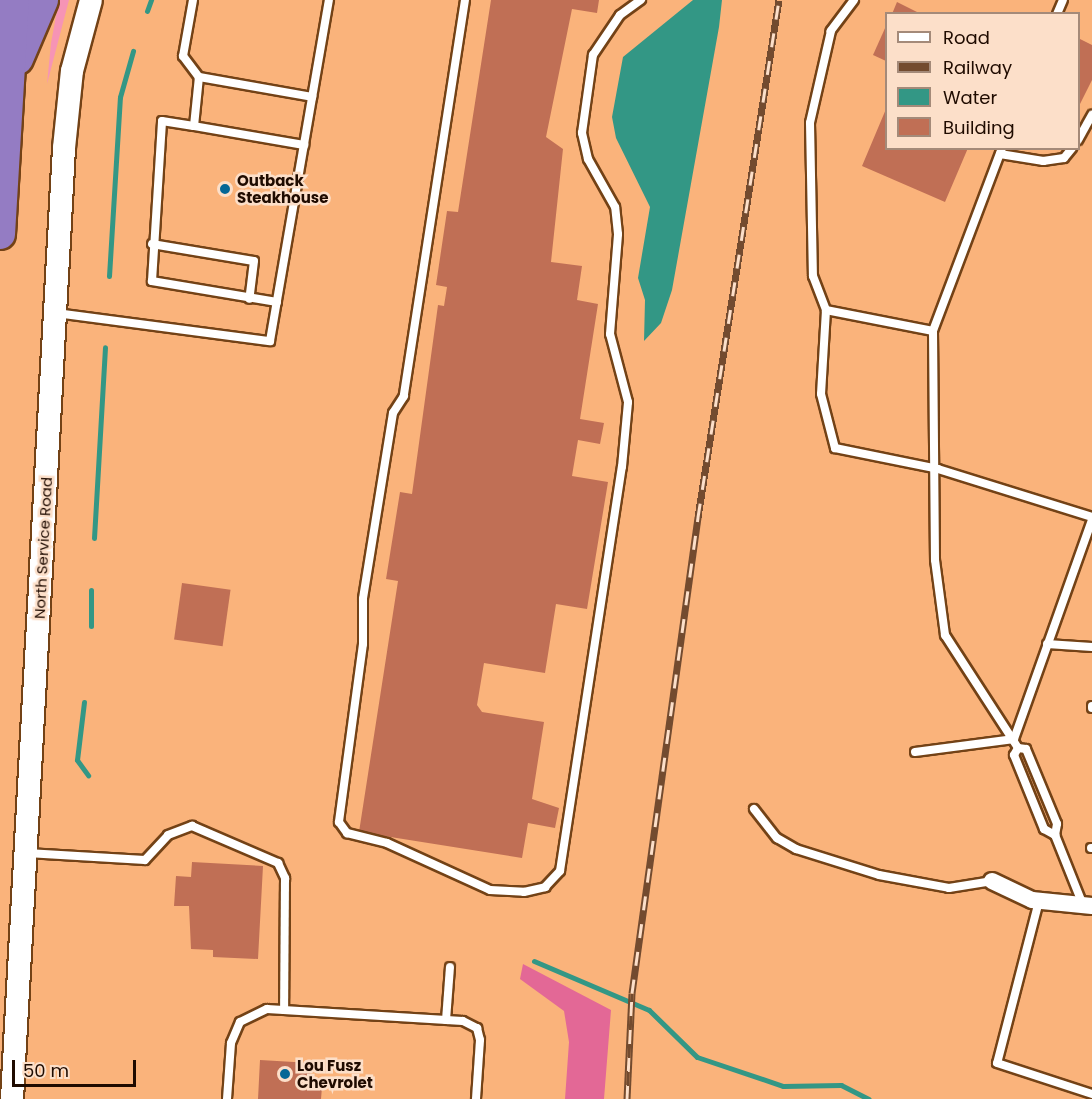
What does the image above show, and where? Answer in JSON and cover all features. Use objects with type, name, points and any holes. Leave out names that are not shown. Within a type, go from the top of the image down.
[{"type":"highway","points":[[0,234],[14,0]]},
{"type":"highway","points":[[10,78],[43,0]]},
{"type":"street","name":"North Service Road","points":[[12,1099],[56,313],[72,71],[91,0]]},
{"type":"street","points":[[992,881],[1039,902],[1088,906]]},
{"type":"lane","points":[[193,0],[183,56],[200,77],[312,97]]},
{"type":"lane","points":[[56,313],[270,341],[329,0]]},
{"type":"lane","points":[[465,0],[404,396],[393,413],[363,599],[363,644],[339,822],[346,833],[387,843],[490,890],[524,892],[545,887],[560,871],[622,467],[628,402],[610,334],[618,234],[615,207],[588,159],[582,133],[593,55],[620,15],[641,0]]},
{"type":"lane","points":[[854,0],[831,31],[810,123],[813,276],[826,310],[821,394],[835,448],[938,469],[1092,518],[1014,739]]},
{"type":"lane","points":[[194,126],[200,77]]},
{"type":"lane","points":[[1080,136],[1092,115]]},
{"type":"lane","points":[[277,302],[152,281],[152,244],[162,121],[304,145]]},
{"type":"lane","points":[[1018,748],[945,635],[934,560],[938,469],[933,331],[1001,151],[1043,161],[1064,158],[1070,150]]},
{"type":"lane","points":[[152,244],[254,261],[249,298]]},
{"type":"lane","points":[[826,310],[933,331]]},
{"type":"lane","points":[[1047,644],[1092,647]]},
{"type":"lane","points":[[915,752],[1014,739]]},
{"type":"lane","points":[[1018,748],[1014,755],[1044,829],[1055,835]]},
{"type":"lane","points":[[1018,748],[1026,749],[1057,824],[1055,835],[1088,906]]},
{"type":"lane","points":[[754,809],[777,838],[796,849],[869,872],[949,888],[992,881]]},
{"type":"lane","points":[[26,853],[145,860],[168,835],[192,826],[278,863],[285,879],[284,1010]]},
{"type":"lane","points":[[1039,902],[997,1063],[1092,1094]]},
{"type":"lane","points":[[446,1020],[450,967]]},
{"type":"lane","points":[[227,1099],[231,1043],[240,1022],[252,1012],[284,1010],[446,1020],[477,1028],[476,1099]]},
{"type":"shaded area","points":[[59,0],[69,0],[47,84],[51,43]]},
{"type":"shaded area","points":[[523,964],[611,1010],[604,1099],[565,1099],[569,1042],[564,1011],[520,979]]},
{"type":"water","points":[[693,0],[722,0],[719,27],[672,290],[661,323],[644,341],[645,300],[638,278],[650,207],[616,138],[612,117],[623,57]]},
{"type":"building","points":[[491,0],[599,0],[597,13],[572,9],[546,137],[563,149],[551,262],[582,266],[577,300],[598,304],[580,419],[604,423],[600,444],[578,440],[572,476],[608,482],[587,609],[556,604],[545,673],[484,663],[477,705],[482,712],[544,722],[532,799],[559,808],[555,828],[528,823],[522,858],[359,832],[398,581],[386,579],[400,492],[412,494],[438,305],[444,306],[447,287],[436,285],[447,211],[458,212]]},
{"type":"building","points":[[897,2],[917,12],[893,12]]},
{"type":"building","points":[[885,28],[885,61],[873,55]]},
{"type":"building","points":[[1080,39],[1092,45],[1092,80],[1080,104]]},
{"type":"building","points":[[885,111],[885,150],[967,150],[945,202],[862,166]]},
{"type":"building","points":[[182,583],[231,590],[223,646],[174,639]]},
{"type":"building","points":[[192,862],[263,866],[258,959],[213,957],[213,950],[191,949],[189,906],[174,906],[176,876],[191,877]]},
{"type":"building","name":"Lou Fusz Chevrolet","points":[[260,1060],[311,1063],[310,1086],[322,1087],[321,1099],[258,1099]]},
{"type":"waterway","points":[[147,11],[151,0]]},
{"type":"waterway","points":[[109,276],[120,97],[133,51]]},
{"type":"waterway","points":[[94,538],[105,347]]},
{"type":"waterway","points":[[91,590],[91,626]]},
{"type":"waterway","points":[[84,702],[77,760],[88,775]]},
{"type":"waterway","points":[[534,961],[649,1010],[697,1057],[783,1086],[841,1085],[869,1099]]},
{"type":"railway","points":[[627,1099],[632,993],[698,517],[779,0]]},
{"type":"place","name":"Outback Steakhouse","points":[[225,189]]},
{"type":"place","name":"Lou Fusz Chevrolet","points":[[285,1074]]}]
